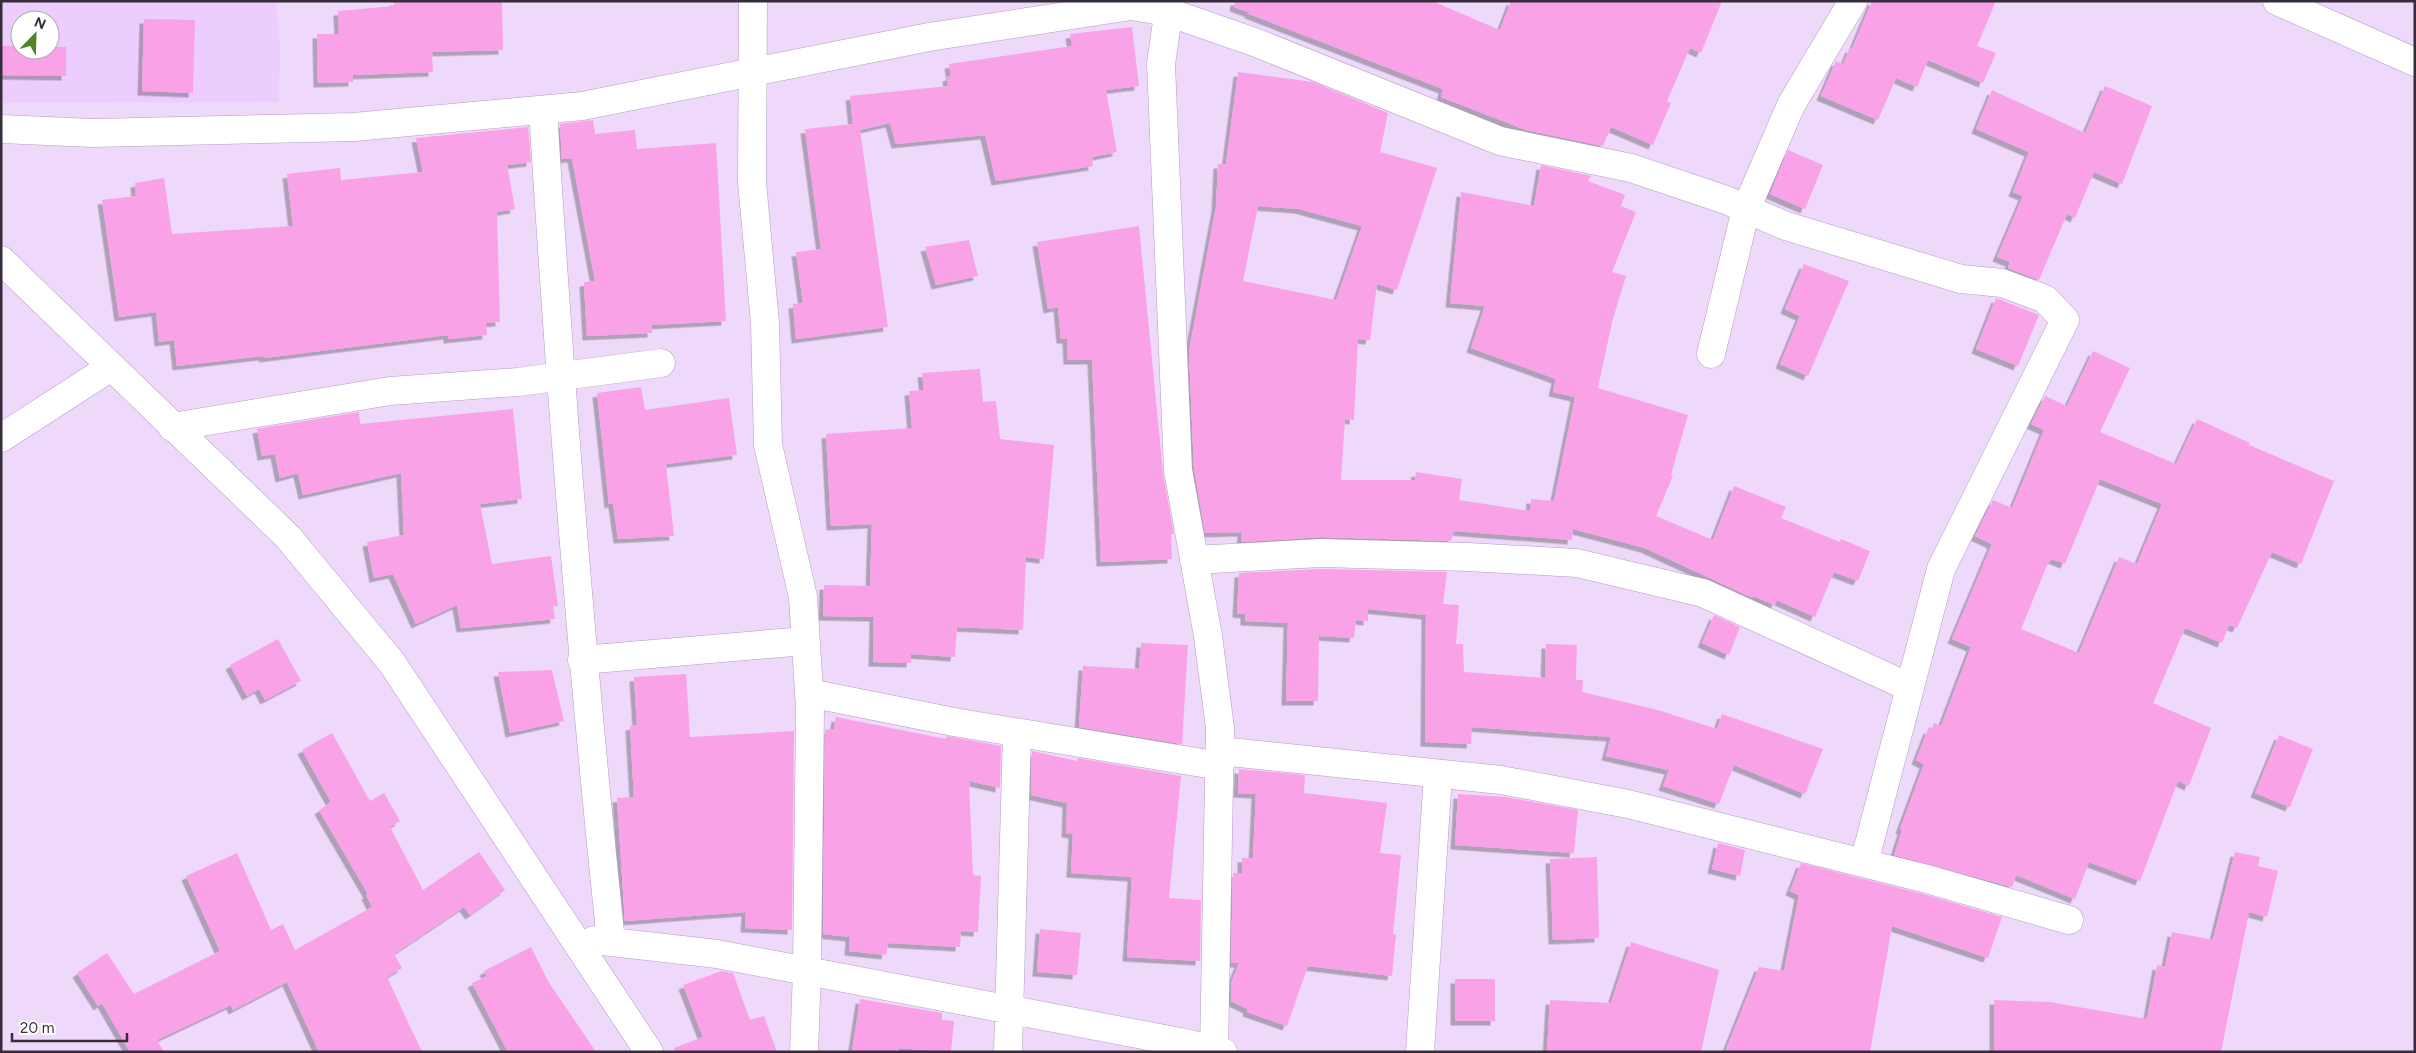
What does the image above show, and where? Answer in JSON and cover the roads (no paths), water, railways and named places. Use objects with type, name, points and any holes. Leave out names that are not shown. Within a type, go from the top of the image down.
[{"type":"street","points":[[753,1],[752,182],[765,323],[768,445],[803,597],[809,693],[807,971],[804,1052]]},
{"type":"street","points":[[1711,354],[1746,209],[1791,105],[1853,1]]},
{"type":"street","points":[[2277,1],[2415,62]]},
{"type":"street","points":[[1,129],[93,133],[354,127],[582,106],[752,74],[929,37],[1131,6],[1169,7],[1500,142],[1631,168],[1726,200],[1786,226],[1960,279],[2002,283],[2045,299],[2066,320],[1941,569],[1864,863]]},
{"type":"street","points":[[576,937],[717,954],[1180,1042],[1217,1051],[1220,728],[1208,636],[1178,470],[1161,64],[1169,7]]},
{"type":"street","points":[[543,110],[559,377],[582,660],[611,942]]},
{"type":"street","points":[[1,260],[288,537],[392,663],[576,937],[650,1052]]},
{"type":"street","points":[[172,427],[390,390],[518,382],[660,363]]},
{"type":"street","points":[[1,438],[110,367]]},
{"type":"street","points":[[1194,560],[1321,553],[1468,556],[1577,563],[1703,593],[1909,687]]},
{"type":"street","points":[[582,660],[805,641]]},
{"type":"street","points":[[809,693],[1018,733],[1220,758],[1501,780],[1628,804],[1864,863],[2069,920]]},
{"type":"street","points":[[1008,1052],[1018,733]]},
{"type":"street","points":[[1420,1052],[1438,774]]}]
